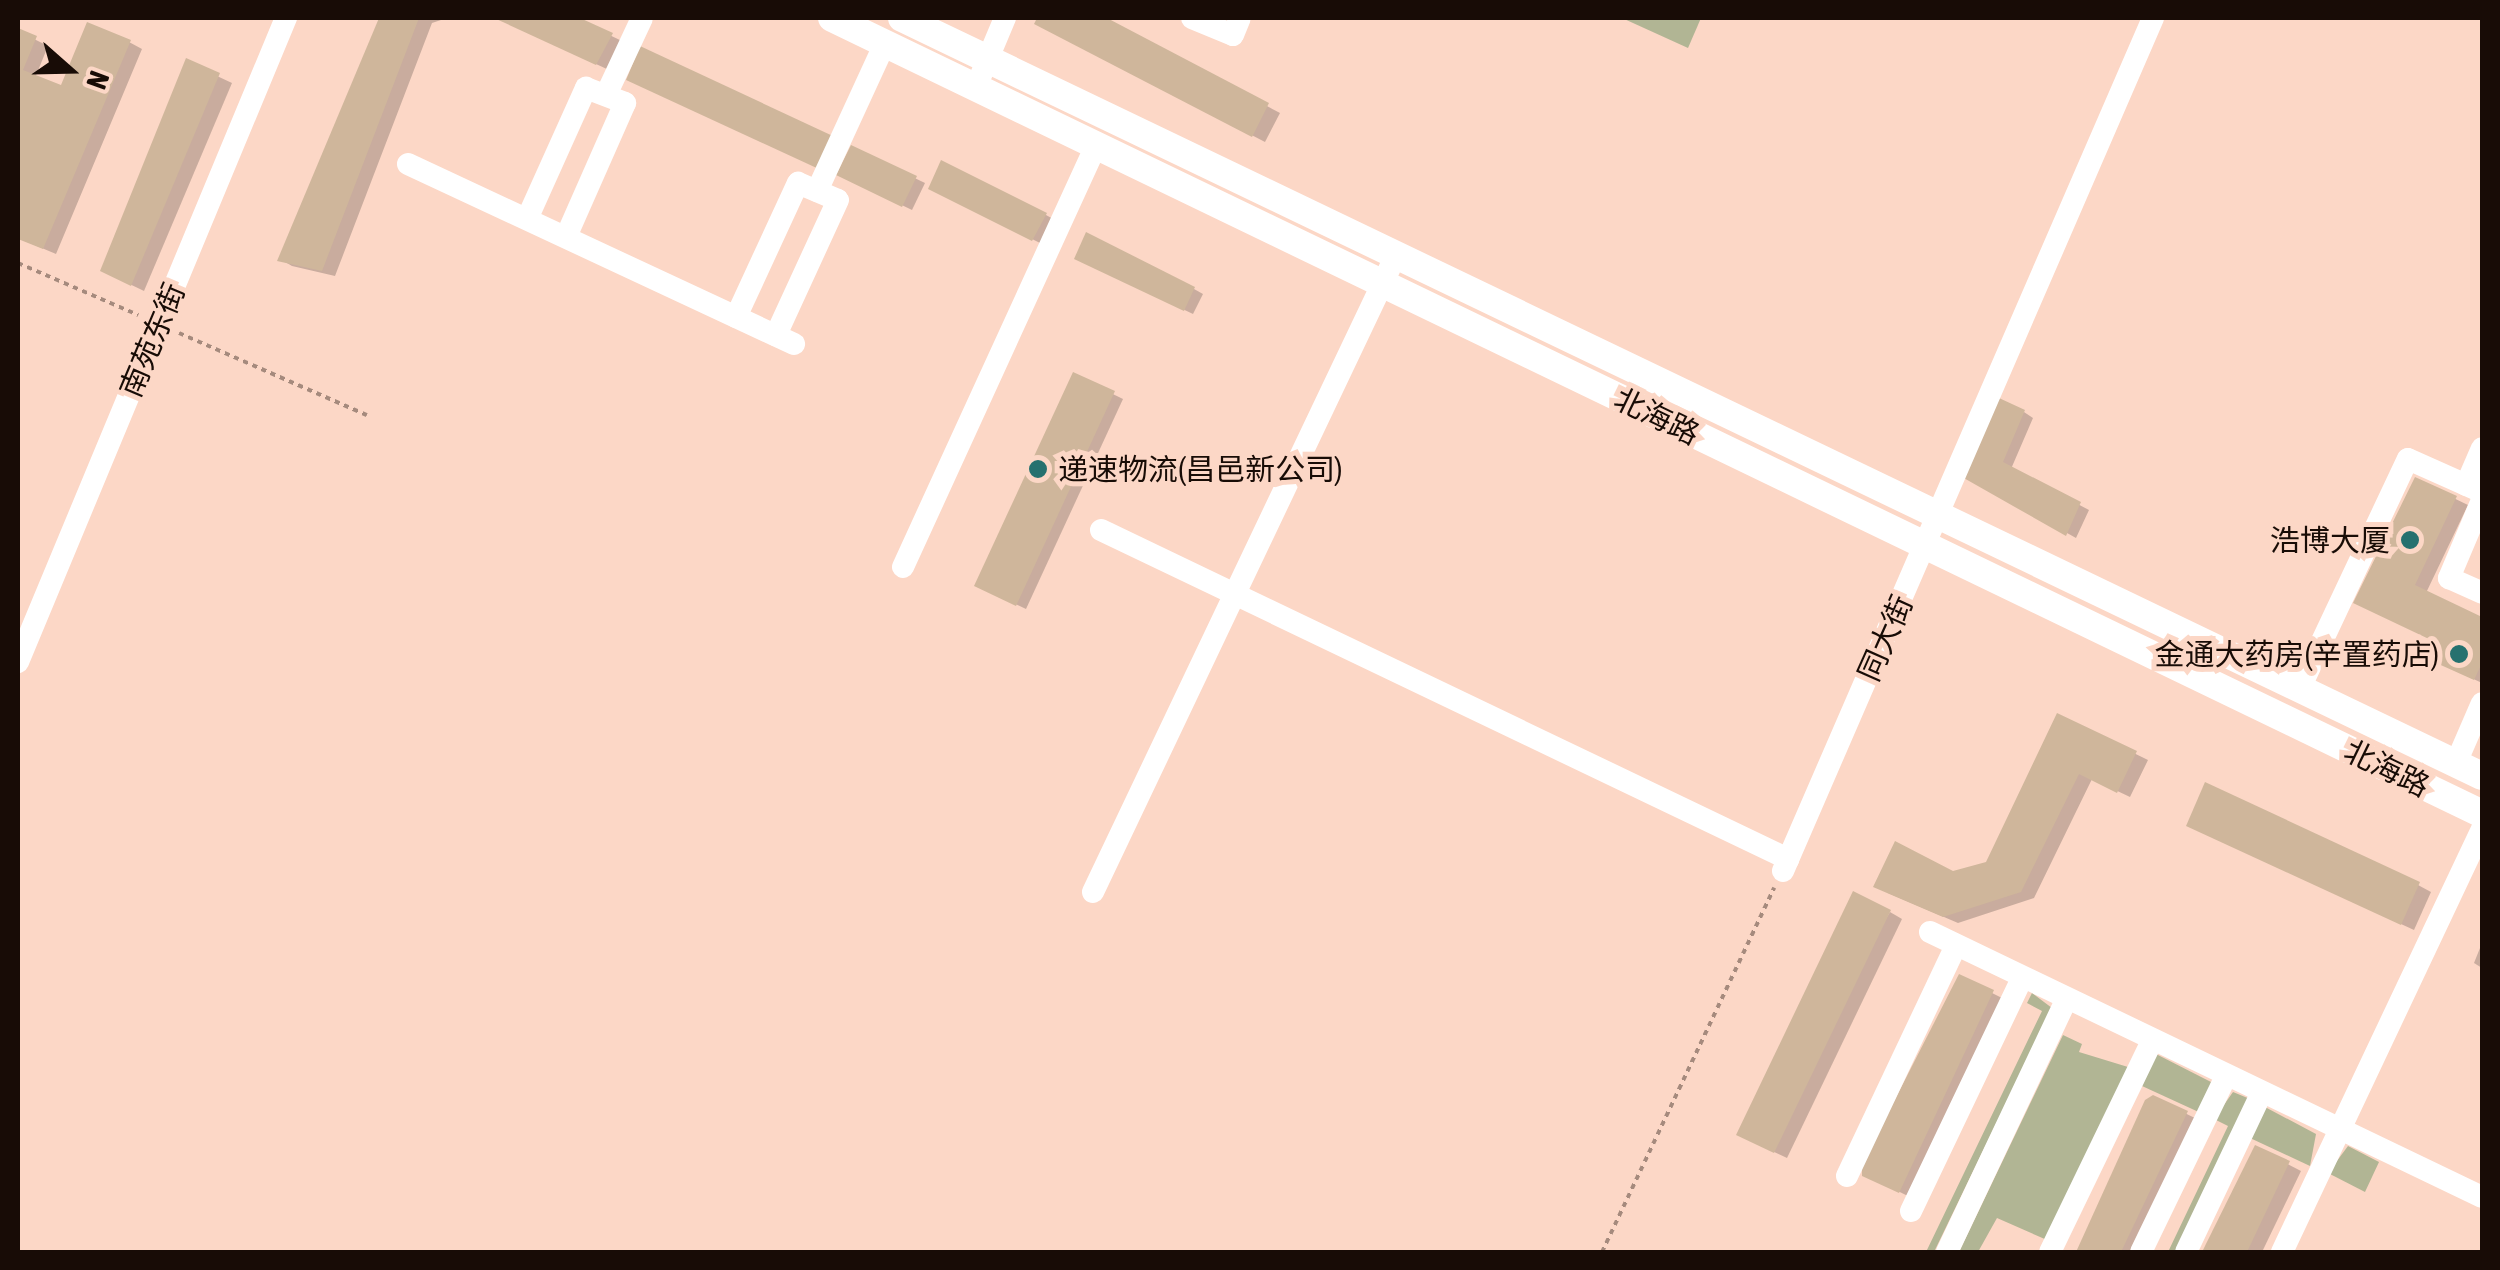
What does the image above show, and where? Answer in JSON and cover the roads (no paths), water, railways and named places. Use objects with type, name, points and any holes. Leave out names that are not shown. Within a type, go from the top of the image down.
[{"type":"main road","name":"北海路","points":[[832,18],[2482,814]]},
{"type":"main road","name":"北海路","points":[[902,18],[2482,776]]},
{"type":"street","name":"南苑东街","points":[[18,662],[286,18]]},
{"type":"street","points":[[606,95],[642,18]]},
{"type":"street","points":[[976,88],[1005,18]]},
{"type":"street","points":[[1192,18],[1232,35],[1240,18]]},
{"type":"street","name":"同大街","points":[[1235,594],[1785,865],[2154,18]]},
{"type":"street","points":[[817,191],[885,43]]},
{"type":"street","points":[[526,219],[586,88],[606,95],[625,104],[566,237]]},
{"type":"street","points":[[903,567],[1096,145]]},
{"type":"street","points":[[408,164],[785,340],[838,200],[798,183],[736,317]]},
{"type":"street","points":[[1093,892],[1396,254]]},
{"type":"street","points":[[2482,448],[2477,492],[2448,578],[2482,593]]},
{"type":"street","points":[[2300,688],[2408,459],[2477,492]]},
{"type":"street","points":[[1100,530],[1235,594]]},
{"type":"street","points":[[2456,763],[2482,703]]},
{"type":"street","points":[[2282,1252],[2482,828]]},
{"type":"street","points":[[1930,932],[2482,1197]]},
{"type":"street","points":[[1846,1176],[1956,944]]},
{"type":"street","points":[[1911,1211],[2022,978]]},
{"type":"street","points":[[1946,1252],[2066,1000]]},
{"type":"street","points":[[2050,1252],[2152,1041]]},
{"type":"street","points":[[2142,1252],[2226,1076]]},
{"type":"street","points":[[2186,1252],[2262,1092]]},
{"type":"place","name":"递速物流(昌邑新公司)","points":[[1038,469]]},
{"type":"place","name":"浩博大厦","points":[[2410,540]]},
{"type":"place","name":"金通大药房(辛置药店)","points":[[2459,654]]}]
